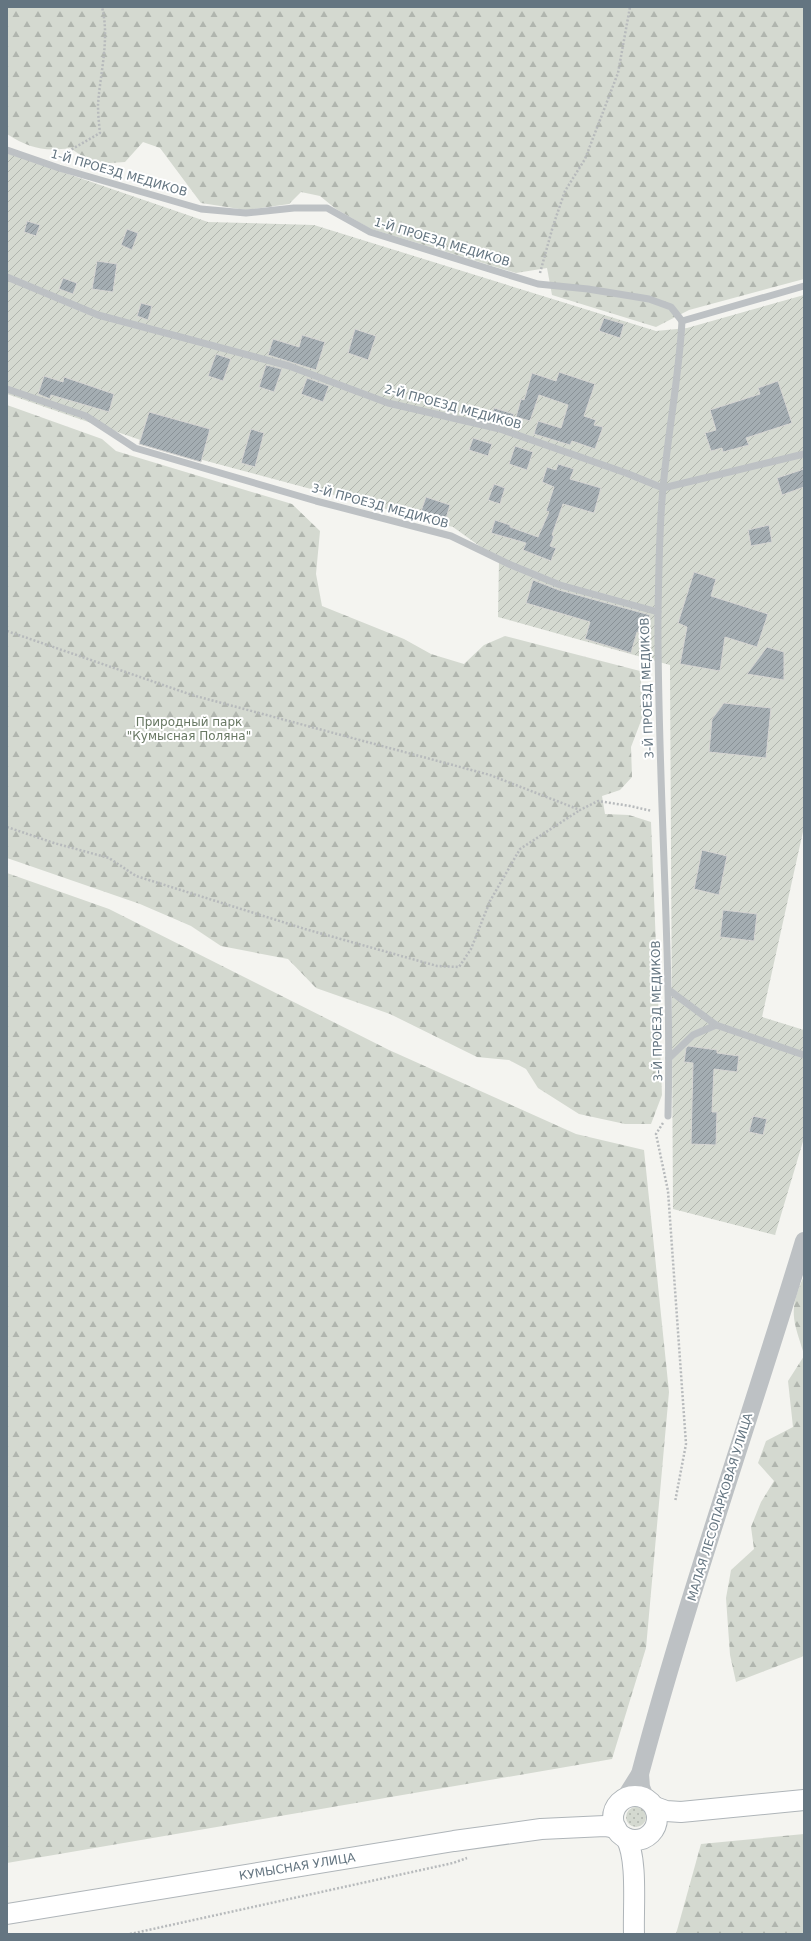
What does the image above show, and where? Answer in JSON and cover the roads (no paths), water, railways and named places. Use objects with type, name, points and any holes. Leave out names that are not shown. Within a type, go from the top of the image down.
[{"type":"main road","points":[[634,1934],[632,1859],[636,1846],[624,1830],[615,1808],[625,1798],[631,1796],[650,1802],[666,1811],[681,1812],[804,1800]]},
{"type":"main road","points":[[650,1802],[657,1821],[656,1827]]},
{"type":"main road","points":[[624,1830],[646,1837],[666,1818],[681,1812]]},
{"type":"main road","name":"КУМЫСНАЯ УЛИЦА","points":[[7,1914],[454,1841],[540,1830],[588,1826],[624,1830]]},
{"type":"street","name":"МАЛАЯ ЛЕСОПАРКОВАЯ УЛИЦА","points":[[625,1798],[640,1774],[727,1481],[775,1336],[804,1241]]},
{"type":"street","name":"МАЛАЯ ЛЕСОПАРКОВАЯ УЛИЦА","points":[[640,1774],[641,1787],[650,1802]]},
{"type":"lane","name":"1-Й ПРОЕЗД МЕДИКОВ","points":[[7,150],[59,168],[201,208],[246,213],[294,208],[327,208],[370,232],[538,284],[588,289],[649,299],[671,307],[682,321]]},
{"type":"lane","name":"2-Й ПРОЕЗД МЕДИКОВ","points":[[7,277],[98,315],[289,366],[388,403],[500,429],[663,488]]},
{"type":"lane","points":[[658,612],[663,488],[675,399],[682,321],[804,286]]},
{"type":"lane","name":"3-Й ПРОЕЗД МЕДИКОВ","points":[[7,389],[86,416],[135,448],[316,501],[452,536],[511,565],[560,584],[658,612],[661,813],[669,990],[668,1116]]},
{"type":"lane","points":[[663,488],[804,454]]},
{"type":"lane","points":[[669,990],[716,1025],[804,1055]]},
{"type":"lane","points":[[669,1058],[693,1035],[716,1025]]},
{"type":"park label","name":"Природный парк \"Кумысная Поляна\"","points":[[189,729]]}]
